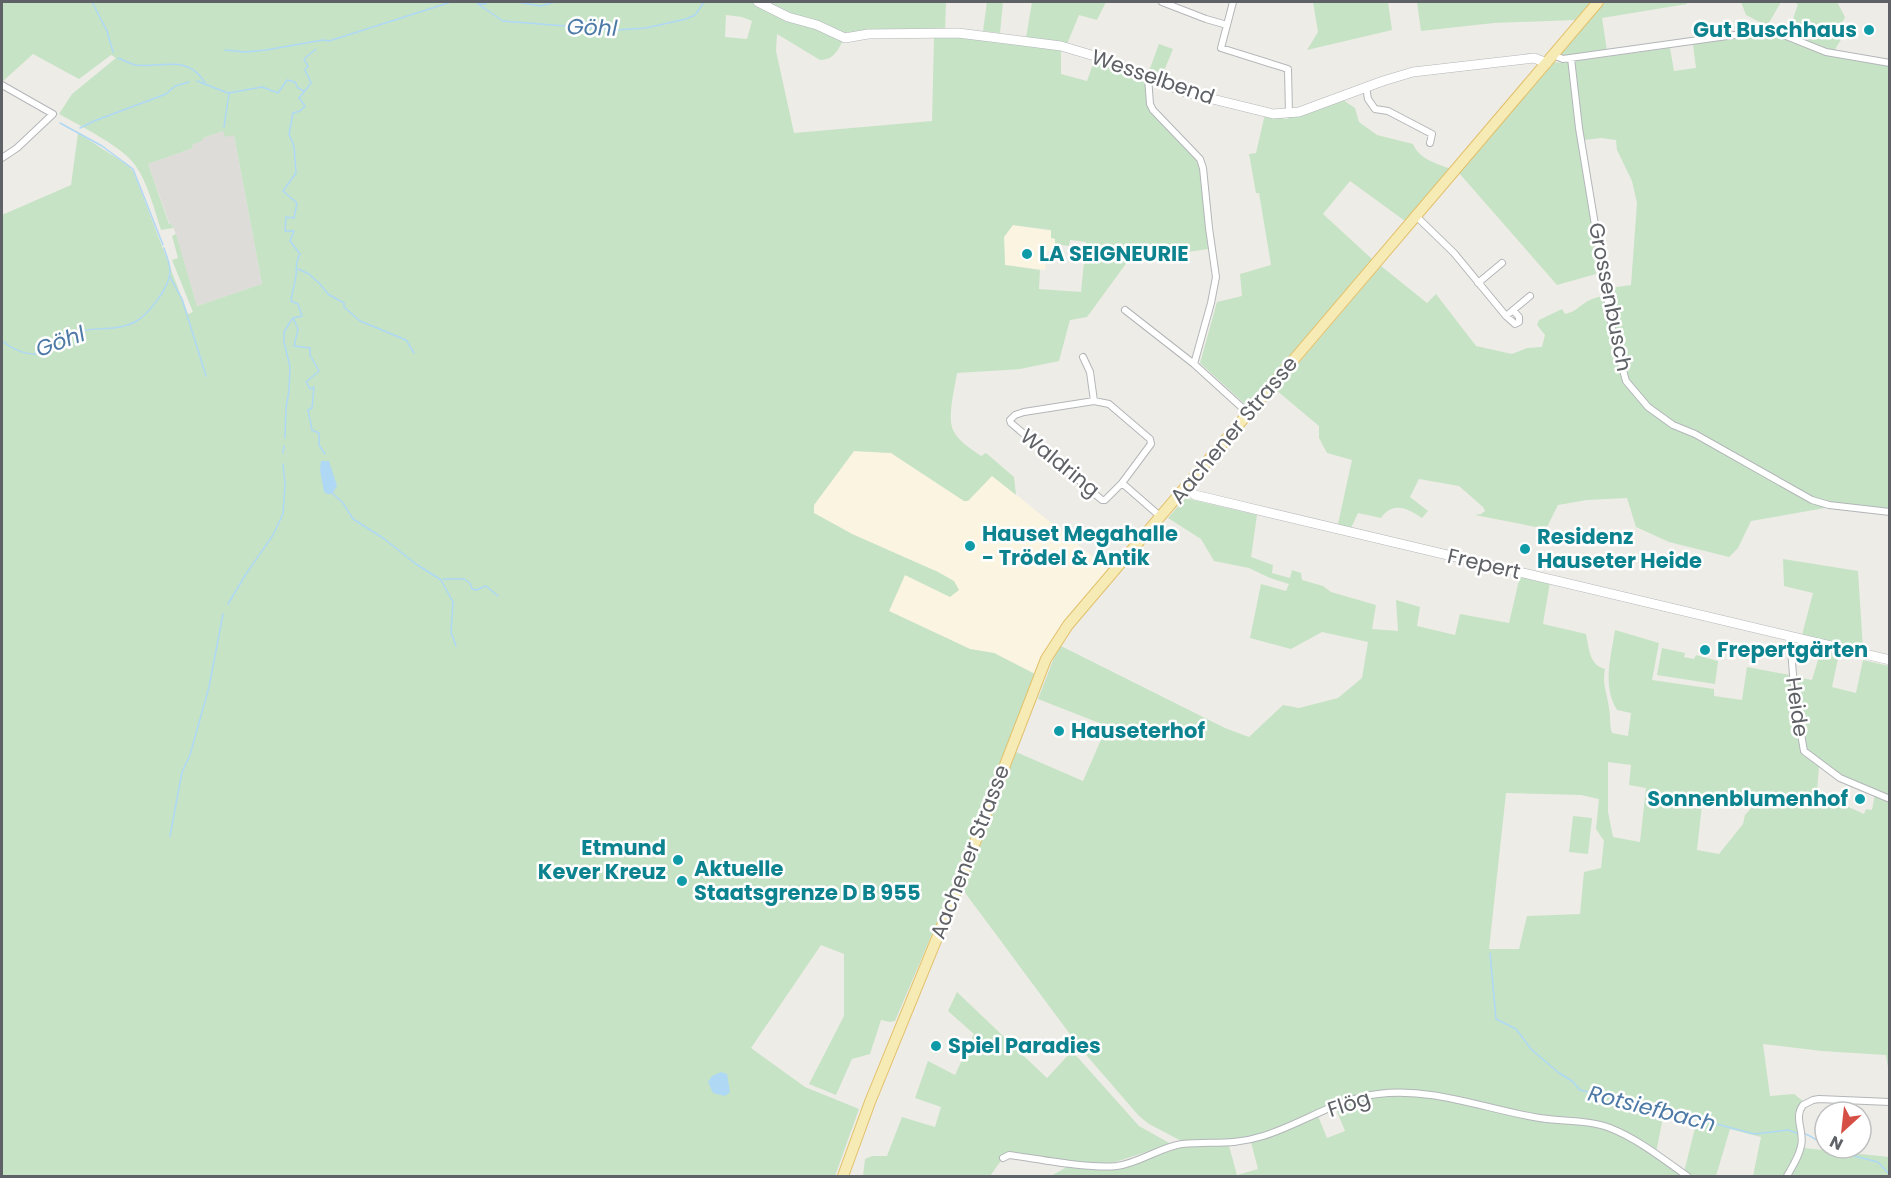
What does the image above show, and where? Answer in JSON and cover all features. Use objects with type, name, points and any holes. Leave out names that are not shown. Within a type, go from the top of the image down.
[{"type":"main road","name":"Aachener Strasse","points":[[844,1175],[878,1081],[1046,659],[1068,626],[1598,2]]},
{"type":"street","name":"Wesselbend","points":[[758,2],[845,38],[868,34],[958,33],[1065,47],[1098,57],[1188,93],[1273,114],[1290,114],[1318,106],[1413,72],[1534,58],[1550,59]]},
{"type":"street","points":[[1162,2],[1227,25]]},
{"type":"street","points":[[1233,2],[1221,48],[1288,69],[1290,114]]},
{"type":"street","points":[[1550,59],[1763,31],[1776,32],[1826,52],[1890,63]]},
{"type":"street","name":"Grossenbusch","points":[[1571,58],[1579,128],[1613,334],[1626,381],[1648,406],[1673,425],[1695,434],[1812,500],[1830,505],[1890,512]]},
{"type":"street","points":[[1148,77],[1150,104],[1153,110],[1200,159],[1203,168],[1216,277],[1194,364]]},
{"type":"street","points":[[2,85],[52,114],[17,148],[2,158]]},
{"type":"street","points":[[1366,87],[1371,106],[1388,111],[1432,134],[1430,143]]},
{"type":"street","points":[[1416,216],[1454,253],[1515,324],[1519,317],[1513,310]]},
{"type":"street","points":[[1478,283],[1502,263]]},
{"type":"street","points":[[1506,316],[1530,296]]},
{"type":"street","points":[[1125,310],[1194,364],[1248,413]]},
{"type":"street","points":[[1083,357],[1090,372],[1094,401]]},
{"type":"street","name":"Waldring","points":[[1094,401],[1109,404],[1150,439],[1151,444],[1122,483],[1108,498],[1102,500],[1011,423],[1011,418],[1024,412],[1094,401]]},
{"type":"street","name":"Waldring","points":[[1122,483],[1161,517]]},
{"type":"street","name":"Frepert","points":[[1185,488],[1195,495],[1890,660]]},
{"type":"street","name":"Heide","points":[[1790,636],[1796,701],[1804,752],[1840,778],[1890,799]]},
{"type":"street","name":"Flög","points":[[1003,1158],[1009,1155],[1095,1166],[1119,1166],[1180,1144],[1229,1144],[1255,1139],[1307,1119],[1347,1100],[1376,1094],[1417,1092],[1536,1118],[1609,1127],[1635,1141],[1687,1176]]},
{"type":"street","points":[[1787,1176],[1801,1147],[1802,1134],[1798,1120],[1799,1110],[1803,1105],[1813,1100],[1890,1102]]},
{"type":"shaded area","points":[[223,131],[234,135],[262,284],[197,306],[175,232],[172,224],[170,225],[148,164],[193,148],[192,145],[203,138]]},
{"type":"shaded area","points":[[1013,225],[1052,231],[1056,239],[1047,254],[1045,270],[1005,265],[1004,237]]},
{"type":"shaded area","points":[[854,451],[891,453],[964,501],[968,501],[992,475],[1109,570],[1035,674],[994,653],[970,649],[889,611],[905,575],[950,597],[938,572],[852,534],[814,513],[814,505]]},
{"type":"green space","points":[[2,2],[946,2],[945,31],[847,32],[834,55],[826,59],[820,60],[777,34],[776,51],[794,133],[932,121],[934,37],[983,39],[1061,50],[1061,74],[1087,81],[1095,58],[1151,82],[1152,105],[1199,161],[1208,249],[1128,261],[1087,317],[1070,320],[1059,361],[1020,369],[957,373],[951,410],[953,430],[969,448],[981,456],[986,453],[1014,477],[1016,495],[992,476],[968,501],[964,501],[891,453],[854,451],[814,505],[814,513],[852,534],[938,572],[954,581],[959,590],[950,597],[905,575],[889,611],[970,649],[994,653],[1035,674],[952,887],[895,1021],[881,1020],[870,1054],[852,1059],[836,1095],[809,1084],[844,1016],[844,954],[821,945],[751,1048],[805,1087],[859,1109],[835,1176],[2,1176],[2,215],[71,185],[78,133],[129,166],[134,173],[188,314],[193,312],[172,260],[178,258],[172,236],[176,234],[197,306],[262,284],[234,135],[225,137],[223,131],[203,138],[192,145],[193,148],[148,164],[169,224],[172,224],[173,228],[161,230],[144,180],[129,158],[100,137],[59,114],[72,94],[116,58],[111,55],[79,79],[33,54],[2,82]],"holes":[[[726,15],[752,21],[747,39],[725,37]],[[1013,225],[1051,230],[1051,238],[1055,239],[1055,244],[1069,246],[1070,240],[1086,242],[1081,292],[1039,289],[1040,270],[1005,265],[1004,237]]]},
{"type":"green space","points":[[987,2],[1003,2],[1000,33],[983,31]]},
{"type":"green space","points":[[1032,2],[1106,2],[1097,20],[1079,15],[1067,44],[1026,38]]},
{"type":"green space","points":[[1313,2],[1388,2],[1392,30],[1307,50],[1318,32]]},
{"type":"green space","points":[[1417,2],[1592,2],[1575,20],[1494,23],[1421,31]]},
{"type":"green space","points":[[1605,2],[1687,2],[1687,4],[1602,18],[1607,51],[1559,56]]},
{"type":"green space","points":[[1741,2],[1781,2],[1767,26],[1746,15]]},
{"type":"green space","points":[[1792,2],[1837,2],[1845,17],[1839,29],[1845,33],[1834,51],[1788,34],[1798,4]]},
{"type":"green space","points":[[1768,35],[1824,54],[1889,66],[1889,515],[1825,508],[1751,521],[1738,548],[1729,557],[1669,542],[1636,527],[1627,498],[1587,500],[1558,505],[1546,529],[1475,515],[1485,511],[1483,507],[1459,486],[1419,479],[1410,497],[1428,511],[1422,518],[1406,509],[1395,508],[1390,509],[1381,518],[1358,513],[1351,528],[1338,524],[1352,460],[1327,453],[1319,438],[1319,426],[1276,390],[1381,266],[1427,303],[1436,294],[1476,346],[1512,354],[1527,348],[1542,347],[1545,335],[1537,325],[1539,320],[1562,309],[1565,314],[1572,311],[1602,296],[1610,288],[1631,285],[1637,203],[1632,181],[1617,150],[1616,140],[1601,138],[1584,140],[1572,64],[1576,61],[1670,48],[1674,71],[1696,68],[1693,44]]},
{"type":"green space","points":[[1159,44],[1173,49],[1162,76],[1149,71]]},
{"type":"green space","points":[[1550,62],[1568,63],[1583,140],[1596,274],[1557,285],[1459,173]]},
{"type":"green space","points":[[1343,100],[1355,108],[1359,122],[1377,135],[1413,144],[1424,157],[1451,169],[1405,221],[1350,181],[1323,214],[1372,259],[1247,406],[1200,363],[1217,302],[1242,296],[1240,274],[1271,265],[1259,193],[1256,193],[1249,154],[1256,153],[1265,114],[1286,119]]},
{"type":"green space","points":[[1185,498],[1257,515],[1251,557],[1273,565],[1272,573],[1290,578],[1292,570],[1301,573],[1302,580],[1323,586],[1331,592],[1376,605],[1372,629],[1398,631],[1396,600],[1420,607],[1417,626],[1455,635],[1460,614],[1509,623],[1520,576],[1550,582],[1543,624],[1586,634],[1593,660],[1605,669],[1604,684],[1612,733],[1628,736],[1631,713],[1617,710],[1610,691],[1609,671],[1615,630],[1659,643],[1652,680],[1714,689],[1714,696],[1742,700],[1747,667],[1790,675],[1801,750],[1804,756],[1819,767],[1816,803],[1820,803],[1821,791],[1840,808],[1844,805],[1864,814],[1866,809],[1872,810],[1875,794],[1889,801],[1889,1074],[1886,1055],[1763,1044],[1770,1096],[1794,1094],[1803,1101],[1795,1113],[1799,1145],[1784,1176],[1753,1176],[1761,1137],[1730,1129],[1716,1176],[1690,1176],[1684,1172],[1697,1120],[1665,1107],[1656,1153],[1685,1176],[1051,1176],[1065,1168],[1066,1164],[1125,1167],[1191,1146],[1149,1124],[1139,1116],[1081,1049],[963,890],[1016,752],[1083,781],[1107,726],[1038,699],[1059,645],[1225,728],[1249,737],[1283,705],[1299,708],[1338,698],[1362,678],[1368,642],[1322,632],[1291,649],[1250,638],[1261,584],[1286,591],[1289,584],[1249,568],[1214,561],[1201,539],[1168,518]],"holes":[[[1608,762],[1631,765],[1629,785],[1646,788],[1640,842],[1613,837],[1608,812]],[[1506,793],[1581,795],[1599,799],[1596,829],[1604,841],[1601,868],[1584,872],[1580,914],[1527,916],[1519,949],[1489,949]],[[1703,796],[1751,800],[1771,799],[1770,803],[1754,805],[1745,815],[1743,824],[1719,854],[1697,850]],[[1336,1109],[1345,1131],[1327,1138],[1318,1116]],[[1251,1142],[1258,1169],[1237,1175],[1229,1146]]]},
{"type":"green space","points":[[1783,559],[1858,571],[1863,649],[1802,635],[1813,593],[1784,586]]},
{"type":"green space","points":[[1662,648],[1685,653],[1684,657],[1694,659],[1696,655],[1718,661],[1715,684],[1657,675]]},
{"type":"green space","points":[[1821,650],[1839,654],[1832,687],[1856,693],[1863,660],[1889,666],[1889,796],[1842,775],[1806,749],[1796,677],[1812,680]]},
{"type":"green space","points":[[1573,816],[1592,818],[1588,854],[1569,852]]},
{"type":"green space","points":[[957,992],[1047,1078],[1072,1051],[1139,1126],[1171,1144],[1109,1164],[1005,1155],[990,1176],[863,1176],[865,1159],[872,1156],[887,1156],[902,1117],[935,1127],[941,1107],[915,1098],[928,1061],[955,1075],[974,1034],[948,1011]]},
{"type":"green space","points":[[1804,1148],[1813,1149],[1813,1160],[1873,1160],[1873,1155],[1889,1157],[1889,1176],[1790,1176]]},
{"type":"water","points":[[321,461],[329,461],[337,486],[332,494],[324,492],[320,470]]},
{"type":"water","points":[[721,1072],[727,1074],[730,1092],[725,1096],[713,1093],[708,1082],[712,1076]]},
{"type":"waterway","name":"Göhl","points":[[92,2],[107,31],[113,52]]},
{"type":"waterway","name":"Göhl","points":[[225,50],[245,52],[329,41],[451,2]]},
{"type":"waterway","name":"Göhl","points":[[475,2],[478,4],[487,2]]},
{"type":"waterway","name":"Göhl","points":[[517,2],[541,6],[555,2]]},
{"type":"waterway","name":"Göhl","points":[[478,4],[503,21],[617,30],[646,28],[686,19],[695,15],[704,2]]},
{"type":"waterway","name":"Göhl","points":[[316,49],[304,59],[308,66],[305,70],[311,83],[299,98],[305,106],[293,113],[289,134],[294,146],[296,173],[283,191],[297,203],[294,218],[286,217],[285,231],[294,231],[290,241],[300,254],[291,301],[298,304],[302,316],[293,318],[298,329],[294,346],[310,348],[310,355],[319,371],[306,382],[310,389],[314,387],[312,408],[308,410],[312,430],[319,433],[319,445],[325,454]]},
{"type":"waterway","name":"Göhl","points":[[118,58],[136,65],[183,65],[199,74],[205,83]]},
{"type":"waterway","name":"Göhl","points":[[224,127],[229,93],[262,87],[278,93],[287,80],[295,82],[298,88],[304,91]]},
{"type":"waterway","points":[[197,81],[228,93]]},
{"type":"waterway","points":[[80,128],[166,94],[175,86],[189,82]]},
{"type":"waterway","points":[[60,123],[102,146],[133,169],[163,245]]},
{"type":"waterway","name":"Göhl","points":[[2,341],[20,351],[40,354],[47,352],[75,332],[121,327],[135,322],[152,307],[167,284],[170,267],[164,248]]},
{"type":"waterway","name":"Göhl","points":[[298,269],[309,274],[328,294],[344,303],[344,307],[360,321],[406,340],[414,353]]},
{"type":"waterway","name":"Göhl","points":[[170,277],[182,299],[206,376]]},
{"type":"waterway","points":[[285,438],[290,367],[284,332],[292,319]]},
{"type":"waterway","points":[[283,453],[284,446]]},
{"type":"waterway","points":[[228,604],[273,535],[283,514],[285,484],[283,464]]},
{"type":"waterway","points":[[331,492],[343,503],[353,519],[441,580],[453,602],[451,632],[456,646]]},
{"type":"waterway","points":[[443,579],[464,579],[470,583],[472,589],[476,590],[486,586],[498,596]]},
{"type":"waterway","points":[[170,836],[182,772],[190,755],[209,687],[223,614]]},
{"type":"waterway","name":"Rotsiefbach","points":[[1490,953],[1496,1019],[1516,1029],[1531,1049],[1580,1090],[1638,1104],[1646,1103],[1655,1109],[1660,1107],[1754,1134],[1788,1130],[1797,1133]]},
{"type":"waterway","name":"Rotsiefbach","points":[[1802,1133],[1813,1138]]},
{"type":"waterway","name":"Rotsiefbach","points":[[1870,1160],[1878,1162],[1890,1175]]},
{"type":"place","name":"Gut Buschhaus","points":[[1869,30]]},
{"type":"place","name":"LA SEIGNEURIE","points":[[1027,254]]},
{"type":"place","name":"Hauset Megahalle - Trödel & Antik","points":[[970,546]]},
{"type":"place","name":"Residenz Hauseter Heide","points":[[1525,549]]},
{"type":"place","name":"Frepertgärten","points":[[1705,650]]},
{"type":"place","name":"Hauseterhof","points":[[1059,731]]},
{"type":"place","name":"Sonnenblumenhof","points":[[1860,799]]},
{"type":"place","name":"Etmund Kever Kreuz","points":[[678,860]]},
{"type":"place","name":"Aktuelle Staatsgrenze D B 955","points":[[682,881]]},
{"type":"place","name":"Spiel Paradies","points":[[936,1046]]}]
